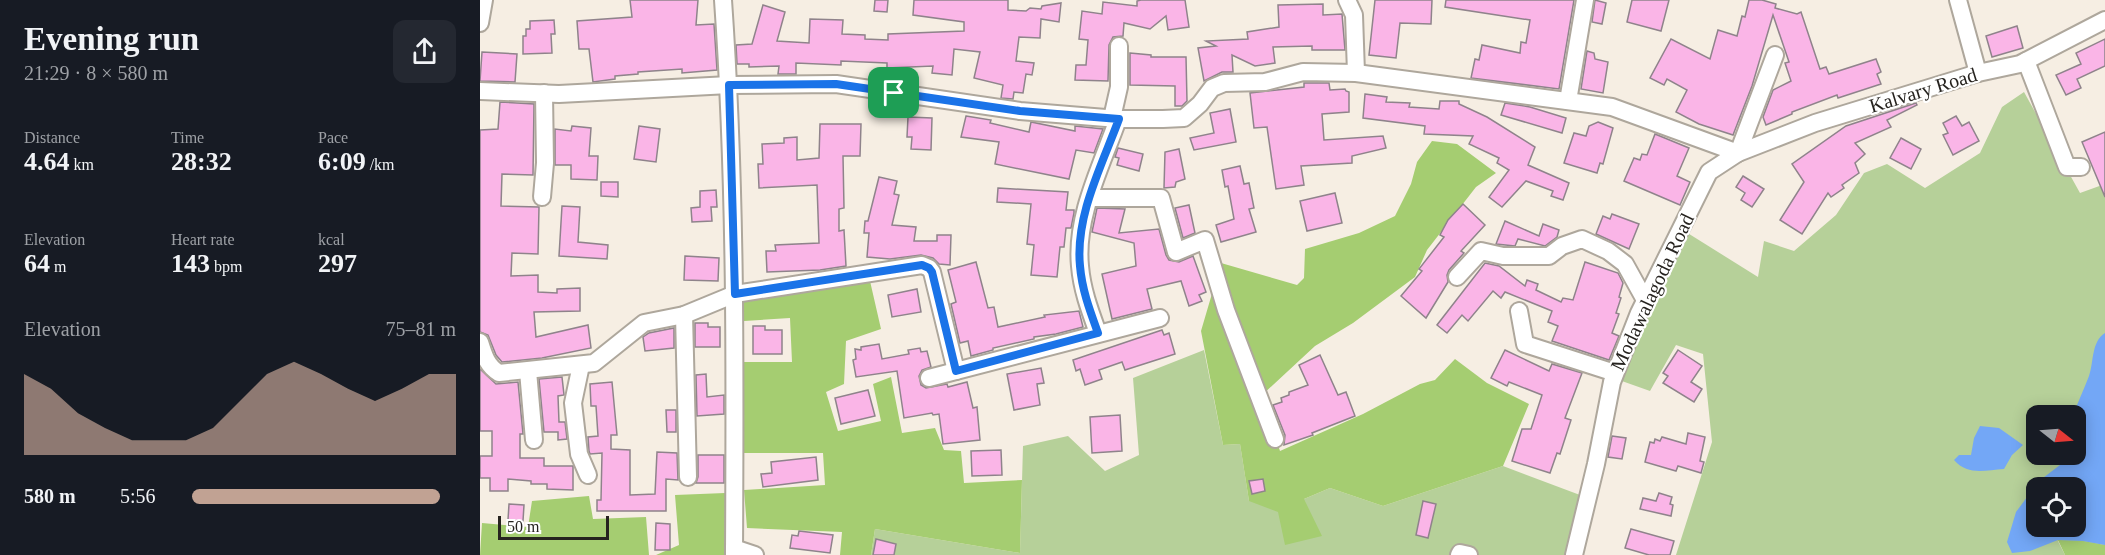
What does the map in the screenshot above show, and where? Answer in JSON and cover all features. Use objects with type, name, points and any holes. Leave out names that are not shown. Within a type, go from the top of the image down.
[{"type":"street","points":[[480,23],[484,0]]},
{"type":"street","points":[[723,0],[729,85],[735,294],[734,551],[755,555]]},
{"type":"street","points":[[1347,0],[1354,15],[1356,73]]},
{"type":"street","points":[[1568,101],[1585,0]]},
{"type":"street","points":[[1958,0],[1978,73]]},
{"type":"street","name":"Kalvary Road","points":[[1738,153],[1815,123],[1978,73],[2026,61],[2105,20]]},
{"type":"street","points":[[1098,333],[1085,296],[1079,244],[1084,215],[1115,118],[1119,87],[1119,46]]},
{"type":"street","points":[[480,91],[559,94],[729,85],[836,84],[1020,111],[1115,118],[1184,118],[1200,104],[1212,88],[1224,82],[1264,82],[1303,72],[1356,73],[1612,107],[1738,153],[1775,55]]},
{"type":"street","points":[[2026,61],[2067,167],[2081,167]]},
{"type":"street","points":[[543,197],[544,93]]},
{"type":"street","name":"Modawalagoda Road","points":[[1574,555],[1615,373],[1645,300],[1708,172],[1738,153]]},
{"type":"street","points":[[1090,198],[1161,198],[1176,252],[1205,240],[1226,310],[1275,439]]},
{"type":"street","points":[[1457,277],[1481,251],[1503,256],[1549,256],[1562,246],[1582,239],[1608,251],[1625,264],[1645,300]]},
{"type":"street","points":[[480,342],[486,361],[499,373],[594,363],[644,323],[684,315],[735,294],[922,265],[932,272],[956,371]]},
{"type":"street","points":[[1519,311],[1525,344],[1615,373]]},
{"type":"street","points":[[684,315],[688,477]]},
{"type":"street","points":[[929,378],[1160,318]]},
{"type":"street","points":[[581,364],[573,403],[579,454],[588,475]]},
{"type":"street","points":[[528,371],[534,440]]},
{"type":"street","points":[[1460,555],[1460,553],[1469,555]]},
{"type":"green space","points":[[2024,92],[2080,193],[2105,184],[2105,545],[2058,541],[2065,555],[1676,555],[1712,442],[1703,354],[1676,345],[1650,391],[1619,380],[1686,232],[1758,277],[1764,241],[1794,251],[1836,215],[1864,173],[1887,164],[1925,188],[1980,153],[2002,107]]},
{"type":"green space","points":[[1432,141],[1457,144],[1496,173],[1476,187],[1427,250],[1415,277],[1353,323],[1315,346],[1261,396],[1280,451],[1363,414],[1420,384],[1435,380],[1455,359],[1487,383],[1529,404],[1503,466],[1383,506],[1330,488],[1304,499],[1322,536],[1285,545],[1278,512],[1249,501],[1240,444],[1223,445],[1201,331],[1221,263],[1297,285],[1304,278],[1305,249],[1359,233],[1395,216],[1411,184],[1417,162]]},
{"type":"green space","points":[[870,281],[881,329],[846,341],[844,384],[826,392],[838,431],[881,421],[873,384],[891,377],[902,433],[935,428],[944,450],[961,451],[964,483],[1022,480],[1020,553],[875,529],[871,555],[840,555],[842,532],[747,528],[744,490],[825,485],[823,453],[743,453],[741,362],[792,362],[790,318],[744,321],[742,301]]},
{"type":"green space","points":[[1204,350],[1223,445],[1240,444],[1249,501],[1304,499],[1330,488],[1383,506],[1503,466],[1580,495],[1567,555],[871,555],[875,529],[1020,553],[1023,446],[1068,436],[1105,471],[1139,455],[1133,378]]},
{"type":"green space","points":[[725,493],[727,555],[656,555],[679,545],[675,495]]},
{"type":"green space","points":[[589,496],[593,519],[646,517],[649,555],[480,555],[482,523],[528,527],[532,501]]},
{"type":"green space","points":[[2058,540],[2105,545],[2105,555],[2065,555]]},
{"type":"water","points":[[2105,333],[2105,545],[2058,540],[2030,551],[2012,553],[2007,542],[2016,512],[2026,499],[2026,537],[2086,537],[2086,477],[2044,477],[2060,465],[2086,465],[2086,405],[2077,405],[2089,376],[2097,342]]},
{"type":"water","points":[[1980,426],[1999,428],[2023,445],[2012,455],[2004,469],[1971,470],[1954,460],[1959,455],[1971,455],[1974,438]]},
{"type":"building","points":[[630,0],[698,0],[696,25],[714,24],[717,70],[682,73],[682,69],[638,72],[638,74],[615,76],[615,79],[593,82],[589,49],[579,49],[577,21],[632,17]]},
{"type":"building","points":[[875,0],[888,0],[887,12],[874,11]]},
{"type":"building","points":[[914,0],[1008,0],[1008,10],[1026,11],[1030,8],[1041,9],[1042,6],[1061,3],[1059,22],[1041,19],[1040,38],[1019,37],[1016,61],[1034,63],[1032,75],[1026,74],[1023,93],[1014,92],[1013,99],[1001,98],[1003,85],[974,78],[980,52],[954,49],[952,75],[932,73],[933,66],[887,68],[887,63],[841,61],[841,65],[796,63],[796,74],[778,74],[779,66],[749,67],[749,64],[737,64],[736,45],[752,44],[763,5],[785,12],[777,41],[809,43],[810,19],[843,20],[842,34],[865,35],[865,39],[888,40],[888,34],[964,31],[964,22],[913,15]]},
{"type":"building","points":[[1185,0],[1189,27],[1168,30],[1166,16],[1150,29],[1124,23],[1123,36],[1113,37],[1109,45],[1108,81],[1075,80],[1076,65],[1086,65],[1088,40],[1079,39],[1082,11],[1102,14],[1103,2],[1137,6],[1137,1]]},
{"type":"building","points":[[1375,0],[1432,0],[1431,24],[1400,23],[1396,58],[1369,55]]},
{"type":"building","points":[[1446,0],[1574,0],[1559,89],[1471,78],[1475,59],[1479,60],[1482,45],[1520,53],[1521,42],[1526,43],[1530,20],[1445,7]]},
{"type":"building","points":[[1595,0],[1606,3],[1602,24],[1592,22]]},
{"type":"building","points":[[1632,0],[1669,0],[1661,31],[1627,22]]},
{"type":"building","points":[[1749,0],[1762,0],[1776,4],[1775,8],[1797,14],[1801,12],[1820,69],[1826,67],[1829,74],[1876,59],[1881,72],[1877,74],[1881,84],[1838,98],[1837,95],[1792,112],[1766,125],[1763,117],[1773,90],[1791,81],[1785,63],[1789,62],[1773,15],[1752,86],[1733,135],[1699,124],[1676,112],[1687,90],[1667,79],[1664,85],[1650,78],[1671,39],[1710,59],[1718,30],[1737,36]]},
{"type":"building","points":[[1323,4],[1323,15],[1342,14],[1345,50],[1312,50],[1312,46],[1273,47],[1275,63],[1255,66],[1232,55],[1233,72],[1222,72],[1204,81],[1198,48],[1216,46],[1206,41],[1248,39],[1247,32],[1279,27],[1278,5]]},
{"type":"building","points":[[554,20],[555,34],[551,34],[552,53],[523,54],[523,36],[526,36],[526,29],[530,29],[530,21]]},
{"type":"building","points":[[2017,26],[2023,48],[1992,57],[1986,36]]},
{"type":"building","points":[[2105,39],[2105,66],[2077,79],[2081,88],[2066,95],[2056,75],[2081,64],[2076,53]]},
{"type":"building","points":[[1587,51],[1594,53],[1595,59],[1608,62],[1603,93],[1581,89]]},
{"type":"building","points":[[482,52],[517,54],[515,82],[480,81]]},
{"type":"building","points":[[1130,53],[1151,55],[1151,57],[1186,57],[1187,101],[1182,106],[1175,106],[1175,86],[1130,85]]},
{"type":"building","points":[[1304,83],[1329,83],[1330,90],[1345,89],[1349,92],[1349,112],[1322,114],[1324,140],[1383,136],[1386,148],[1352,156],[1352,163],[1301,166],[1304,185],[1276,189],[1267,127],[1254,128],[1250,93],[1304,87]]},
{"type":"building","points":[[1365,94],[1387,97],[1386,102],[1410,103],[1409,107],[1439,109],[1440,101],[1459,101],[1459,104],[1487,117],[1535,147],[1528,165],[1569,183],[1563,200],[1551,196],[1553,191],[1526,181],[1502,207],[1489,197],[1509,170],[1497,163],[1499,158],[1469,144],[1473,136],[1424,134],[1425,126],[1363,118]]},
{"type":"building","points":[[500,102],[534,104],[533,175],[502,174],[501,206],[539,207],[538,254],[512,253],[511,276],[538,275],[538,292],[557,293],[557,289],[580,288],[580,311],[534,312],[536,337],[588,325],[591,348],[542,358],[502,362],[496,355],[488,335],[480,332],[480,130],[498,129]]},
{"type":"building","points":[[1505,103],[1530,107],[1566,118],[1562,133],[1501,115]]},
{"type":"building","points":[[1916,103],[1917,105],[1887,120],[1891,127],[1855,143],[1865,154],[1855,163],[1859,173],[1842,185],[1844,188],[1831,197],[1828,193],[1802,234],[1780,220],[1804,182],[1792,164],[1846,126]]},
{"type":"building","points":[[1230,109],[1236,142],[1194,150],[1190,138],[1214,133],[1210,113]]},
{"type":"building","points":[[966,116],[991,120],[990,123],[1029,132],[1031,122],[1075,131],[1075,126],[1103,129],[1094,153],[1076,150],[1069,179],[995,164],[999,142],[961,137]]},
{"type":"building","points":[[1956,116],[1962,126],[1969,122],[1979,141],[1953,155],[1943,135],[1948,133],[1943,123]]},
{"type":"building","points":[[908,117],[932,118],[931,150],[911,149],[912,137],[907,137]]},
{"type":"building","points":[[1598,122],[1613,128],[1603,164],[1600,163],[1597,173],[1564,163],[1574,133],[1586,136],[1589,126]]},
{"type":"building","points":[[820,124],[861,124],[860,156],[843,156],[844,208],[839,209],[839,231],[844,230],[846,266],[820,270],[767,272],[766,251],[776,251],[775,245],[819,243],[817,185],[759,188],[758,164],[763,164],[762,144],[784,143],[784,138],[797,137],[797,160],[819,158]]},
{"type":"building","points":[[572,126],[591,128],[589,156],[598,156],[597,180],[571,179],[571,165],[555,165],[555,129],[571,131]]},
{"type":"building","points":[[639,126],[660,129],[656,162],[634,159]]},
{"type":"building","points":[[2105,132],[2105,197],[2082,142]]},
{"type":"building","points":[[1655,134],[1689,148],[1677,176],[1690,182],[1680,205],[1624,181],[1634,158],[1640,160],[1642,154],[1647,155]]},
{"type":"building","points":[[1901,138],[1921,149],[1911,169],[1890,158]]},
{"type":"building","points":[[1118,148],[1143,154],[1139,171],[1117,165],[1119,158],[1115,157]]},
{"type":"building","points":[[1179,149],[1185,179],[1176,182],[1175,187],[1164,188],[1165,152]]},
{"type":"building","points":[[1240,166],[1244,184],[1249,183],[1254,208],[1249,209],[1256,232],[1221,242],[1216,225],[1234,219],[1228,186],[1225,187],[1222,170]]},
{"type":"building","points":[[1743,176],[1764,189],[1752,207],[1741,200],[1745,193],[1736,187]]},
{"type":"building","points":[[879,177],[897,181],[894,194],[899,195],[892,225],[916,227],[914,241],[937,241],[937,235],[951,235],[950,265],[939,264],[933,258],[921,255],[890,259],[867,257],[869,233],[864,233],[865,221],[868,221]]},
{"type":"building","points":[[601,182],[618,182],[618,197],[601,196]]},
{"type":"building","points":[[998,188],[1068,192],[1066,210],[1074,210],[1074,213],[1071,228],[1066,228],[1064,247],[1060,247],[1057,277],[1031,275],[1034,245],[1027,244],[1031,204],[997,202]]},
{"type":"building","points":[[716,190],[717,207],[711,207],[712,221],[692,222],[691,208],[700,207],[700,191]]},
{"type":"building","points":[[1335,193],[1342,223],[1307,231],[1300,201]]},
{"type":"building","points":[[1463,204],[1485,225],[1461,251],[1464,253],[1449,270],[1448,282],[1426,318],[1401,296],[1422,271],[1419,269],[1444,237],[1440,235],[1448,220]]},
{"type":"building","points":[[1189,205],[1195,233],[1183,238],[1175,208]]},
{"type":"building","points":[[562,206],[580,207],[578,242],[608,245],[607,259],[559,256]]},
{"type":"building","points":[[1097,208],[1125,209],[1119,233],[1159,229],[1169,260],[1179,262],[1193,256],[1206,292],[1199,295],[1202,301],[1189,306],[1181,281],[1147,289],[1152,309],[1112,319],[1102,274],[1136,266],[1134,243],[1092,232]]},
{"type":"building","points":[[1612,214],[1639,224],[1629,249],[1596,234],[1603,216],[1610,219]]},
{"type":"building","points":[[1505,221],[1539,236],[1543,224],[1559,230],[1557,237],[1545,246],[1518,239],[1515,246],[1496,244]]},
{"type":"building","points":[[685,256],[719,258],[718,281],[684,280]]},
{"type":"building","points":[[976,262],[988,308],[994,307],[998,327],[1045,317],[1044,315],[1079,311],[1083,327],[1034,337],[1034,339],[993,348],[993,350],[971,356],[968,341],[960,343],[951,304],[956,302],[948,270]]},
{"type":"building","points":[[1585,262],[1618,273],[1623,283],[1616,313],[1619,314],[1612,333],[1619,336],[1609,360],[1552,341],[1558,326],[1548,322],[1552,311],[1505,292],[1501,298],[1493,291],[1468,321],[1462,315],[1447,333],[1437,325],[1485,263],[1499,266],[1525,286],[1527,280],[1538,284],[1536,290],[1561,302],[1563,298],[1573,300]]},
{"type":"building","points":[[917,289],[921,312],[892,317],[888,295]]},
{"type":"building","points":[[695,323],[708,323],[708,327],[720,327],[720,347],[695,347]]},
{"type":"building","points":[[753,326],[765,326],[765,330],[782,330],[782,354],[753,354]]},
{"type":"building","points":[[674,328],[674,348],[645,351],[643,337],[649,333]]},
{"type":"building","points":[[1162,330],[1164,335],[1169,333],[1175,354],[1125,370],[1122,362],[1099,370],[1102,379],[1085,385],[1080,369],[1076,371],[1073,360]]},
{"type":"building","points":[[879,344],[882,359],[909,354],[908,350],[920,348],[921,352],[927,351],[931,367],[922,370],[919,376],[921,385],[926,388],[947,384],[948,387],[967,382],[973,408],[977,407],[980,440],[943,444],[939,414],[904,418],[897,371],[856,377],[853,360],[856,359],[855,349],[861,350],[861,347]]},
{"type":"building","points":[[1505,350],[1549,371],[1552,364],[1582,373],[1565,418],[1571,420],[1560,454],[1557,453],[1550,473],[1512,461],[1522,429],[1531,429],[1542,395],[1509,382],[1507,386],[1491,378]]},
{"type":"building","points":[[1678,350],[1702,366],[1691,382],[1702,389],[1694,402],[1663,383],[1668,376],[1663,373]]},
{"type":"building","points":[[1320,355],[1338,395],[1346,392],[1355,416],[1284,445],[1285,435],[1273,405],[1282,402],[1281,398],[1289,395],[1289,392],[1308,385],[1299,365]]},
{"type":"building","points":[[1041,368],[1044,383],[1037,384],[1040,405],[1014,410],[1007,374]]},
{"type":"building","points":[[480,369],[496,384],[518,382],[523,434],[520,434],[520,458],[544,458],[544,466],[573,466],[573,490],[547,489],[547,484],[531,484],[531,481],[508,479],[508,491],[490,491],[490,478],[480,478],[480,456],[492,456],[492,431],[480,431]]},
{"type":"building","points":[[706,374],[707,397],[724,395],[724,414],[697,416],[696,375]]},
{"type":"building","points":[[562,377],[564,395],[558,396],[559,422],[565,422],[567,439],[558,440],[558,432],[544,432],[539,379]]},
{"type":"building","points":[[612,382],[617,435],[611,435],[611,449],[630,450],[630,495],[655,494],[657,452],[677,453],[678,480],[666,479],[666,511],[597,511],[597,500],[601,500],[602,453],[590,454],[589,451],[588,437],[598,436],[596,406],[591,406],[590,384]]},
{"type":"building","points":[[868,390],[875,416],[841,424],[835,398]]},
{"type":"building","points":[[666,410],[676,410],[676,432],[667,432]]},
{"type":"building","points":[[1120,415],[1122,451],[1092,453],[1090,417]]},
{"type":"building","points":[[1688,433],[1705,437],[1700,461],[1704,462],[1701,473],[1678,466],[1676,471],[1645,462],[1650,442],[1654,443],[1655,439],[1660,441],[1662,437],[1686,444]]},
{"type":"building","points":[[1612,436],[1626,438],[1622,459],[1608,457]]},
{"type":"building","points":[[1001,450],[1002,475],[972,476],[971,451]]},
{"type":"building","points":[[698,455],[724,455],[724,483],[696,483]]},
{"type":"building","points":[[816,457],[818,480],[763,487],[761,474],[772,473],[771,462]]},
{"type":"building","points":[[1263,479],[1265,491],[1252,494],[1249,481]]},
{"type":"building","points":[[1659,493],[1672,497],[1671,516],[1640,509],[1643,498],[1656,501]]},
{"type":"building","points":[[1423,501],[1436,504],[1428,538],[1416,535]]},
{"type":"building","points":[[509,504],[524,505],[523,521],[508,520]]},
{"type":"building","points":[[656,523],[670,524],[670,550],[655,550]]},
{"type":"building","points":[[1631,529],[1674,541],[1670,555],[1649,555],[1625,548]]},
{"type":"building","points":[[799,531],[833,535],[830,553],[790,548],[792,535],[798,536]]},
{"type":"building","points":[[876,539],[896,544],[894,555],[873,555]]},
{"type":"route","points":[[836,84],[894,93],[1000,106],[1020,111],[1119,119],[1084,215],[1079,244],[1085,296],[1098,333],[956,371],[932,272],[922,265],[735,294],[729,85],[836,84]]}]
